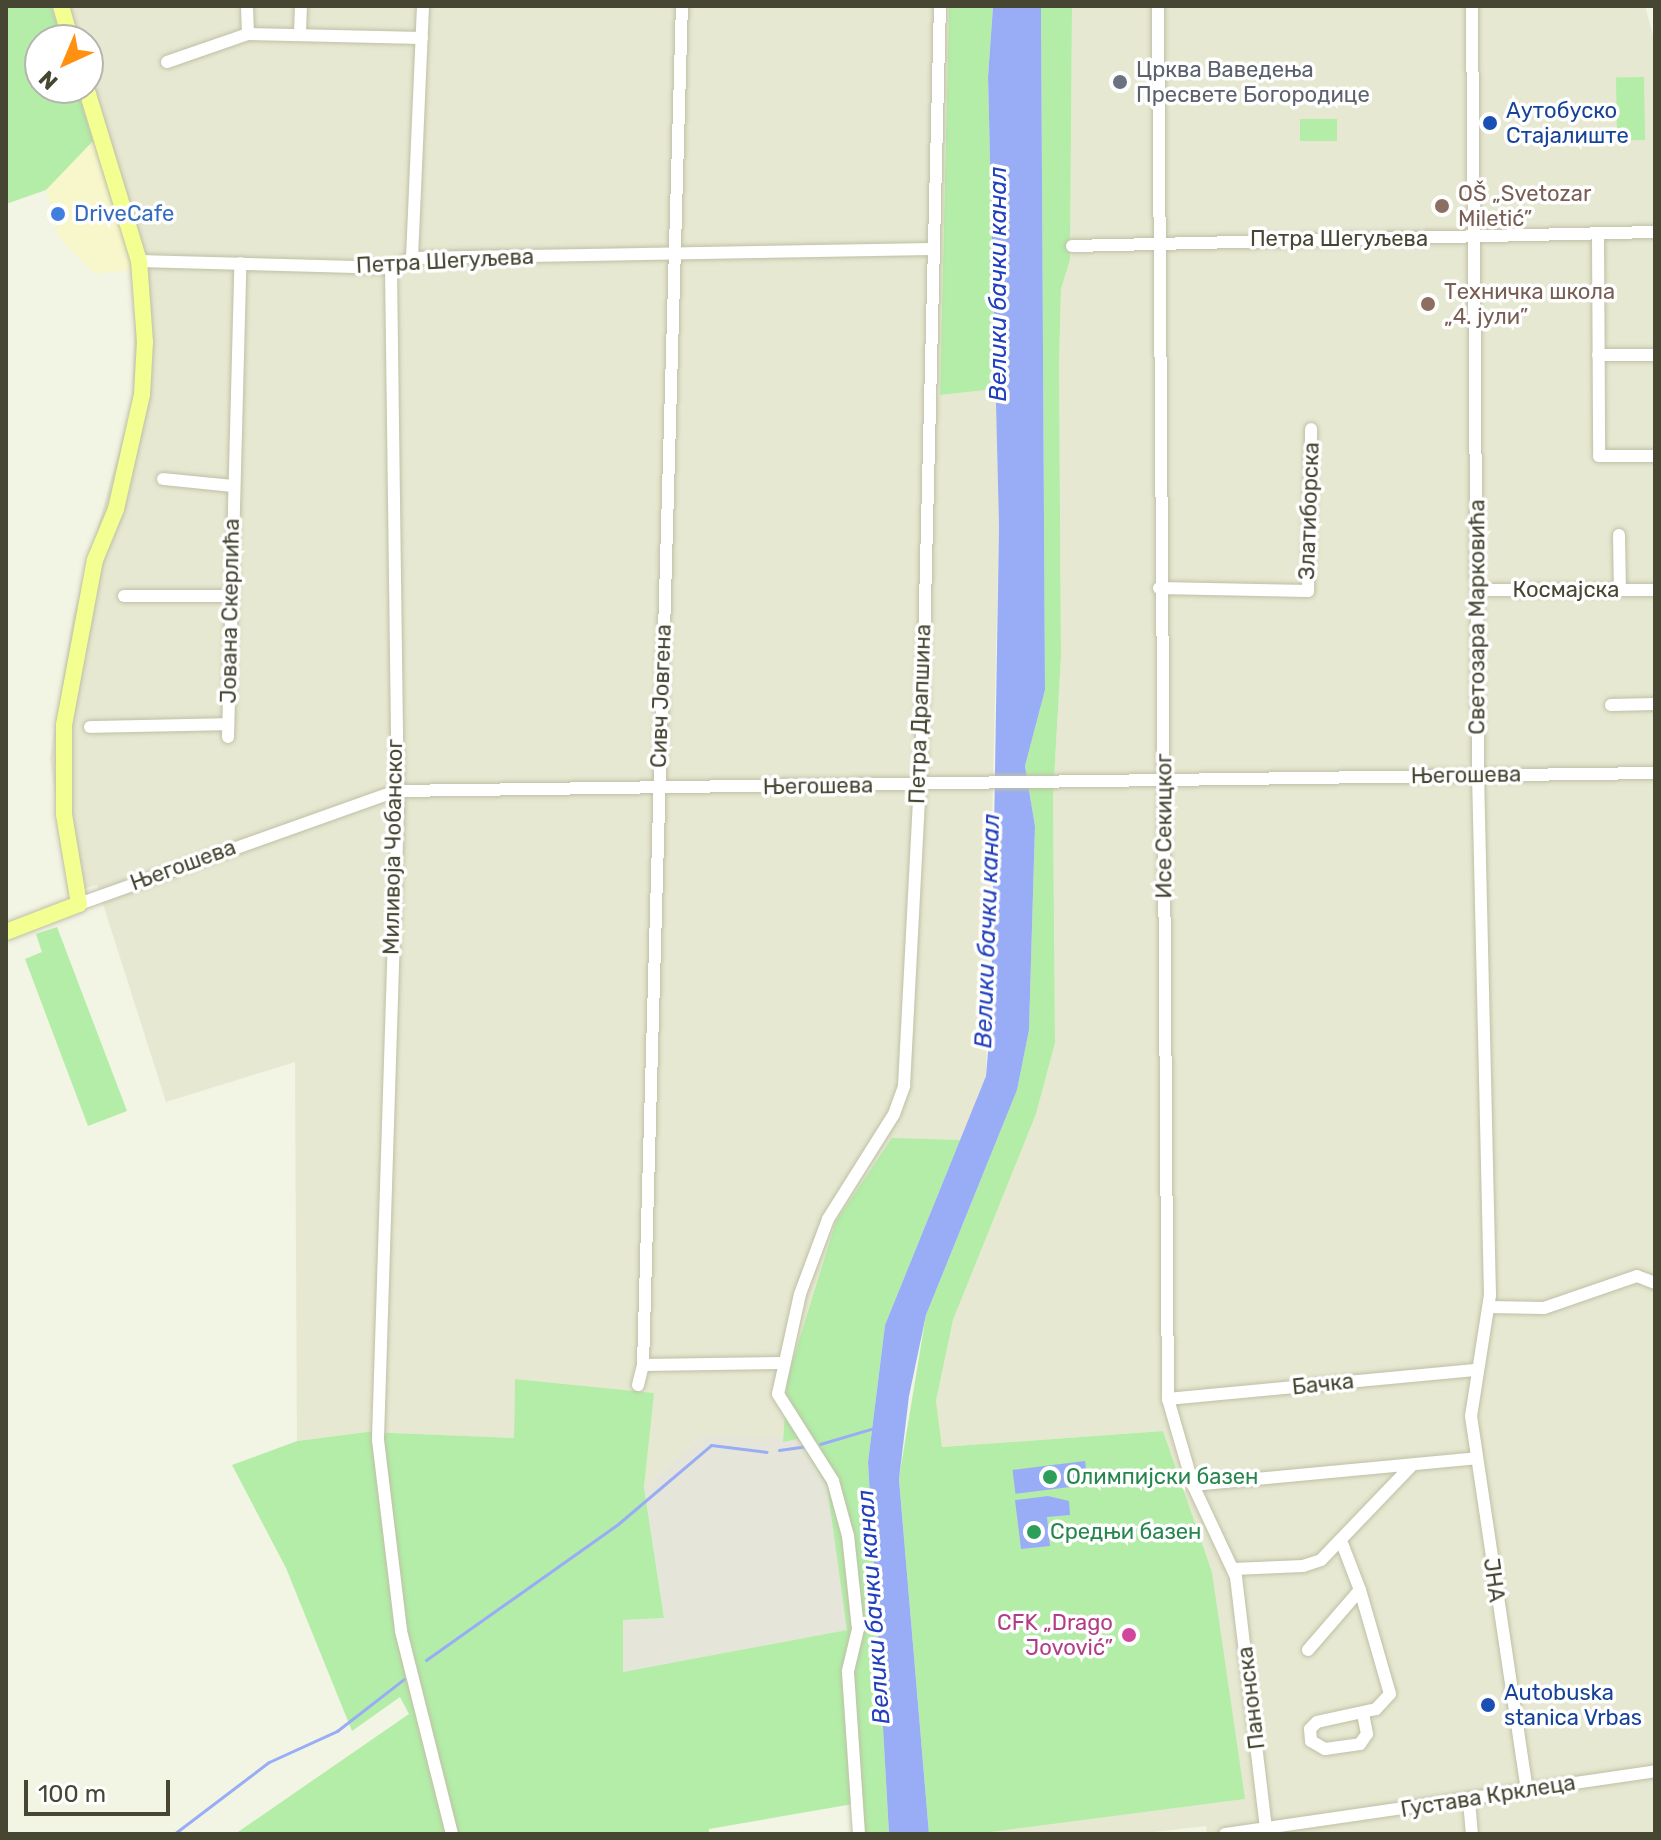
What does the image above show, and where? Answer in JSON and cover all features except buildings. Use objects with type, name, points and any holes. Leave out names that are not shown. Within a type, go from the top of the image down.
[{"type":"main road","points":[[79,904],[64,814],[64,725],[95,560],[116,509],[142,395],[145,342],[139,261],[91,104]]},
{"type":"main road","name":"Његошева","points":[[6,932],[79,904]]},
{"type":"street","points":[[247,6],[248,34]]},
{"type":"street","points":[[300,33],[301,6]]},
{"type":"street","points":[[412,258],[423,6]]},
{"type":"street","name":"Сивч Јовгена","points":[[638,1385],[643,1365],[682,6]]},
{"type":"street","name":"Петра Драпшина","points":[[859,1834],[848,1671],[858,1629],[848,1536],[833,1481],[778,1394],[782,1363],[828,1219],[894,1114],[904,1086],[919,785],[940,6]]},
{"type":"street","name":"Исе Секицког","points":[[1158,6],[1163,240],[1159,588],[1169,1405]]},
{"type":"street","name":"Светозара Марковића","points":[[1472,6],[1478,774],[1489,1307],[1477,1370]]},
{"type":"street","points":[[167,62],[180,53],[248,34],[422,38]]},
{"type":"street","name":"Петра Шегуљева","points":[[1072,246],[1163,240],[1655,232]]},
{"type":"street","points":[[1598,234],[1599,456],[1655,456]]},
{"type":"street","name":"Петра Шегуљева","points":[[139,261],[391,268],[412,258],[932,249]]},
{"type":"street","name":"Јована Скерлића","points":[[90,727],[228,731],[240,263]]},
{"type":"street","name":"Миливоја Чобанског","points":[[391,268],[396,791],[378,1425],[401,1631],[452,1834]]},
{"type":"street","points":[[1598,355],[1655,355]]},
{"type":"street","name":"Златиборска","points":[[1159,588],[1308,591],[1311,429]]},
{"type":"street","name":"Јована Скерлића","points":[[163,479],[232,486]]},
{"type":"street","points":[[1619,535],[1620,590]]},
{"type":"street","name":"Космајска","points":[[1477,590],[1655,590]]},
{"type":"street","points":[[124,596],[231,596]]},
{"type":"street","points":[[1611,705],[1655,704]]},
{"type":"street","name":"Његошева","points":[[79,904],[396,791],[1655,773]]},
{"type":"street","points":[[1489,1307],[1544,1308],[1623,1279],[1653,1276]]},
{"type":"street","points":[[643,1365],[782,1363]]},
{"type":"street","name":"Бачка","points":[[1169,1405],[1477,1370]]},
{"type":"street","name":"ЈНА","points":[[1477,1370],[1471,1407],[1476,1458],[1527,1790]]},
{"type":"street","name":"Панонска","points":[[1169,1405],[1193,1485],[1233,1569],[1266,1828]]},
{"type":"street","points":[[1193,1485],[1476,1458]]},
{"type":"street","points":[[1233,1569],[1303,1566],[1321,1560],[1342,1543],[1412,1465]]},
{"type":"street","points":[[1342,1543],[1360,1590],[1390,1690],[1386,1701],[1363,1713],[1317,1722],[1310,1729],[1311,1741],[1325,1749],[1360,1744],[1367,1737],[1363,1713]]},
{"type":"street","points":[[1308,1650],[1360,1590]]},
{"type":"street","name":"Густава Крклеца","points":[[1225,1834],[1469,1801],[1655,1771]]},
{"type":"street","points":[[1469,1801],[1472,1834]]},
{"type":"shaded area","points":[[51,6],[949,6],[940,395],[996,389],[999,526],[986,1076],[960,1140],[892,1139],[836,1221],[787,1379],[783,1442],[702,1436],[644,1487],[653,1393],[515,1379],[514,1438],[367,1432],[297,1441],[295,1062],[166,1102],[97,885],[68,892],[50,758],[73,617],[132,404],[135,306],[133,270],[82,104],[104,104],[104,24],[57,24]]},
{"type":"shaded area","points":[[1072,6],[1645,6],[1655,43],[1655,1834],[1207,1834],[1206,1826],[1136,1834],[976,1834],[1244,1799],[1212,1572],[1163,1431],[942,1447],[936,1401],[953,1320],[1036,1114],[1055,1043],[1053,797],[1061,656],[1059,364],[1061,289],[1070,260]]},
{"type":"shaded area","points":[[93,141],[133,270],[95,274],[59,238],[46,190]]},
{"type":"shaded area","points":[[702,1436],[797,1438],[827,1486],[848,1630],[623,1672],[623,1620],[664,1618],[644,1487]]},
{"type":"green space","points":[[6,6],[51,6],[57,24],[24,24],[24,104],[82,104],[93,141],[46,190],[6,204]]},
{"type":"green space","points":[[949,6],[993,6],[988,77],[996,389],[940,395]]},
{"type":"green space","points":[[1041,6],[1072,6],[1070,260],[1061,289],[1059,364],[1061,656],[1053,797],[1055,1043],[1036,1114],[953,1320],[936,1401],[942,1447],[1163,1431],[1212,1572],[1245,1799],[976,1834],[929,1834],[899,1478],[926,1315],[1017,1090],[1029,1030],[1035,826],[1025,766],[1045,690]]},
{"type":"green space","points":[[1616,77],[1644,77],[1645,140],[1617,140]]},
{"type":"green space","points":[[1300,119],[1337,119],[1337,141],[1300,141]]},
{"type":"green space","points":[[57,927],[127,1111],[88,1126],[25,959],[42,952],[36,934]]},
{"type":"green space","points":[[892,1138],[960,1140],[885,1325],[868,1462],[889,1834],[854,1834],[853,1804],[709,1829],[709,1834],[235,1834],[409,1714],[400,1697],[352,1731],[286,1568],[232,1465],[297,1441],[367,1432],[514,1438],[515,1379],[654,1393],[644,1487],[664,1618],[623,1620],[623,1672],[847,1630],[827,1486],[798,1439],[783,1442],[787,1379],[836,1221]]},
{"type":"water","name":"Велики бачки канал","points":[[993,6],[1041,6],[1045,690],[1025,766],[1035,826],[1029,1030],[1017,1090],[926,1315],[909,1396],[899,1479],[929,1834],[889,1834],[868,1462],[885,1325],[986,1076],[991,1016],[999,526],[988,77]]},
{"type":"water","name":"Олимпијски базен","points":[[1085,1461],[1088,1485],[1015,1494],[1013,1470]]},
{"type":"water","name":"Средњи базен","points":[[1048,1496],[1069,1501],[1070,1515],[1047,1517],[1050,1546],[1021,1549],[1015,1500]]},
{"type":"waterway","points":[[820,1444],[874,1428]]},
{"type":"waterway","points":[[426,1660],[618,1524],[711,1445],[767,1452]]},
{"type":"waterway","points":[[779,1450],[806,1446]]},
{"type":"waterway","points":[[174,1834],[269,1762],[337,1731],[404,1679]]},
{"type":"place","name":"Црква Ваведења Пресвете Богородице","points":[[1120,82]]},
{"type":"place","name":"Аутобуско Стајалиште","points":[[1490,123]]},
{"type":"place","name":"OŠ „Svetozar Miletić”","points":[[1442,206]]},
{"type":"place","name":"DriveCafe","points":[[58,214]]},
{"type":"place","name":"Техничка школа „4. јули”","points":[[1428,304]]},
{"type":"place","name":"Олимпијски базен","points":[[1050,1477]]},
{"type":"place","name":"Средњи базен","points":[[1034,1532]]},
{"type":"place","name":"CFK „Drago Jovović”","points":[[1129,1635]]},
{"type":"place","name":"Autobuska stanica Vrbas","points":[[1488,1705]]}]
